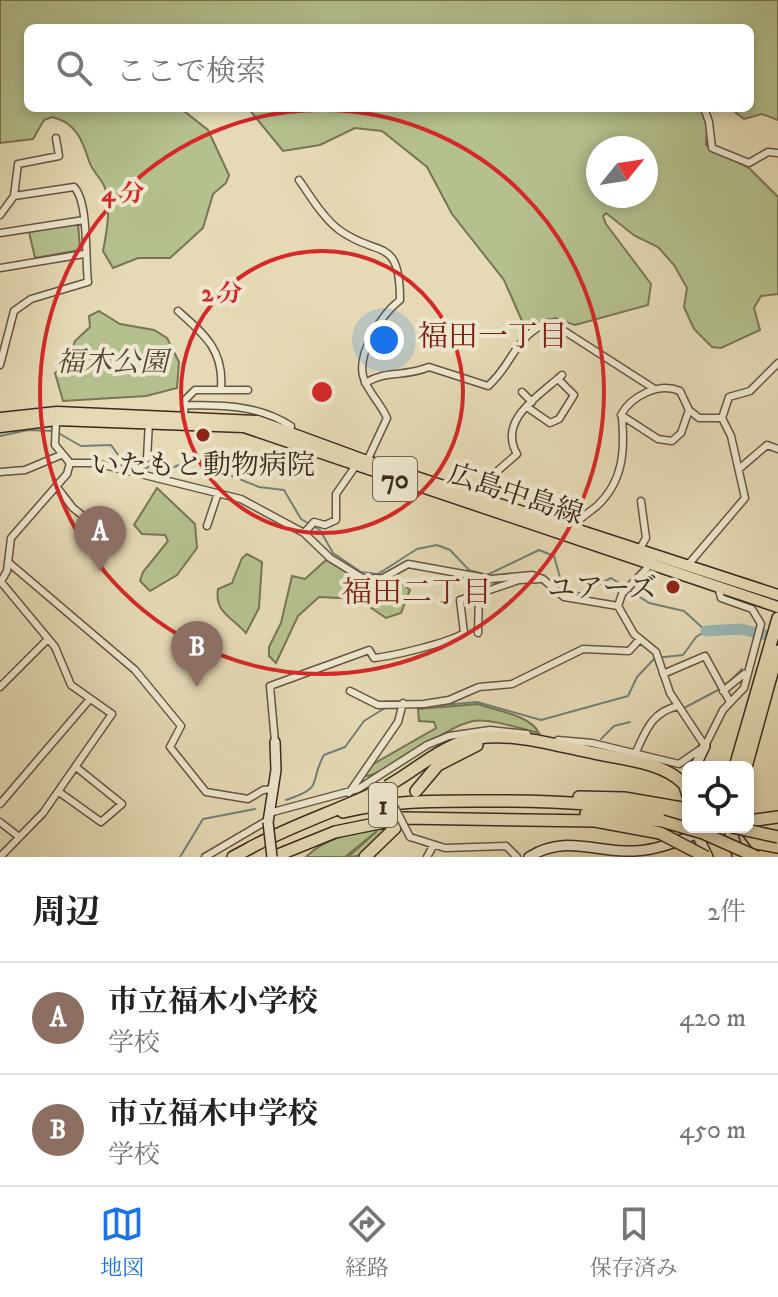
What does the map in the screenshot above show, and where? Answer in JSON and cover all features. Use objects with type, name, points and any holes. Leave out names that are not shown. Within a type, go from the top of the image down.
[{"type":"highway","points":[[737,761],[778,618]]},
{"type":"highway","points":[[748,761],[778,651]]},
{"type":"highway","points":[[248,849],[299,823],[376,793],[445,750],[477,738],[521,740],[633,761],[682,779]]},
{"type":"highway","points":[[416,791],[446,759],[471,747],[490,744],[663,770]]},
{"type":"highway","name":"1","points":[[233,857],[312,821],[371,806],[431,801],[542,802],[625,806],[663,818]]},
{"type":"highway","points":[[663,818],[682,811]]},
{"type":"highway","points":[[754,820],[778,817]]},
{"type":"highway","points":[[663,818],[682,818]]},
{"type":"highway","points":[[663,818],[707,857]]},
{"type":"highway","points":[[663,818],[716,837],[757,857]]},
{"type":"highway","name":"1","points":[[272,857],[335,832],[387,820],[608,822],[663,818]]},
{"type":"highway","points":[[365,857],[395,828]]},
{"type":"highway","points":[[754,832],[778,837]]},
{"type":"highway","points":[[731,857],[733,833]]},
{"type":"highway","points":[[734,833],[739,857]]},
{"type":"highway","points":[[736,833],[748,857]]},
{"type":"highway","points":[[742,833],[756,843],[778,847]]},
{"type":"main road","name":"広島中島線","points":[[149,418],[185,410],[258,421],[353,465],[366,465]]},
{"type":"main road","name":"広島中島線","points":[[0,427],[56,416]]},
{"type":"main road","name":"広島中島線","points":[[0,418],[149,418],[244,427],[290,437],[654,559],[778,595]]},
{"type":"main road","name":"広島中島線","points":[[571,531],[639,550],[654,559]]},
{"type":"main road","name":"広島中島線","points":[[685,569],[718,586],[778,607]]},
{"type":"street","points":[[705,112],[712,148],[749,163],[768,152],[778,153]]},
{"type":"street","points":[[0,215],[14,196],[18,164],[59,156],[56,138]]},
{"type":"street","points":[[299,180],[336,227],[389,252],[395,260],[400,300],[383,313],[361,367],[365,383],[387,418],[366,465]]},
{"type":"street","points":[[0,365],[14,311],[31,299],[88,282],[81,196],[74,187],[14,196]]},
{"type":"street","points":[[0,233],[84,220]]},
{"type":"street","points":[[0,268],[84,254]]},
{"type":"street","points":[[178,311],[204,336],[220,359],[221,388]]},
{"type":"street","points":[[365,383],[386,373],[407,376],[429,367],[488,386],[500,376],[524,336],[546,323],[555,325],[653,388],[680,391],[689,410],[699,418],[722,418]]},
{"type":"street","points":[[685,569],[744,502],[731,436],[722,418],[729,397],[750,391],[778,363]]},
{"type":"street","points":[[473,500],[478,488],[517,454],[511,444],[512,427],[530,405],[560,377],[574,395],[559,419],[550,423],[530,405],[522,392]]},
{"type":"street","points":[[571,531],[600,503],[621,474],[623,410],[653,388]]},
{"type":"street","points":[[185,410],[195,390],[248,390]]},
{"type":"street","points":[[622,418],[658,439],[672,441],[681,433],[689,410]]},
{"type":"street","points":[[56,416],[55,445],[70,463],[96,463],[250,502],[304,533],[330,558],[364,579],[383,578],[408,564],[465,572],[479,578],[520,574],[543,579],[564,597],[618,606],[639,640],[656,652],[678,706],[705,746]]},
{"type":"street","points":[[147,458],[149,418]]},
{"type":"street","points":[[739,469],[767,445],[778,449]]},
{"type":"street","points":[[0,472],[25,470],[61,455]]},
{"type":"street","points":[[0,857],[43,813],[112,714],[67,679],[60,656],[0,583],[8,562],[11,538],[67,474],[70,463]]},
{"type":"street","points":[[304,533],[314,522],[325,525],[336,520],[336,494],[353,465]]},
{"type":"street","points":[[56,486],[73,508],[112,539]]},
{"type":"street","points":[[207,526],[218,493]]},
{"type":"street","points":[[639,550],[646,538],[641,501]]},
{"type":"street","points":[[618,606],[628,588],[654,559]]},
{"type":"street","points":[[8,562],[135,670],[181,726],[170,747],[206,792],[248,799],[263,790],[273,789]]},
{"type":"street","points":[[272,857],[268,818],[275,742],[270,686],[369,650],[374,658],[386,657],[453,640],[464,633],[460,600],[519,580],[543,579]]},
{"type":"street","points":[[698,761],[730,702],[744,688],[760,630],[757,614],[721,598],[718,586]]},
{"type":"street","points":[[478,633],[479,594]]},
{"type":"street","points":[[0,687],[48,639]]},
{"type":"street","points":[[350,691],[378,705],[449,700],[479,687],[512,684],[575,651],[629,651],[639,640]]},
{"type":"street","points":[[663,674],[705,656],[730,702]]},
{"type":"street","points":[[723,691],[744,674]]},
{"type":"street","points":[[0,804],[90,699]]},
{"type":"street","points":[[349,793],[398,722],[403,703]]},
{"type":"street","points":[[636,752],[648,725],[659,712],[678,706]]},
{"type":"street","points":[[205,857],[268,818],[380,781],[435,741],[479,730],[511,731],[636,752],[679,764],[705,746]]},
{"type":"street","points":[[59,792],[101,822],[122,804],[76,767]]},
{"type":"street","points":[[380,781],[410,837],[433,846],[506,846],[517,857]]},
{"type":"street","points":[[0,822],[18,836]]},
{"type":"street","points":[[529,857],[563,844],[624,851],[648,850],[688,833]]},
{"type":"street","points":[[696,833],[707,857]]},
{"type":"street","points":[[427,857],[433,846]]},
{"type":"green space","points":[[0,0],[778,0],[778,120],[762,114],[744,119],[735,112],[754,112],[754,24],[24,24],[24,112],[185,112],[208,130],[229,175],[226,183],[213,194],[203,228],[170,258],[138,258],[113,268],[103,251],[108,212],[105,188],[90,165],[81,140],[67,123],[52,117],[44,120],[33,139],[0,143]]},
{"type":"green space","points":[[251,112],[702,112],[707,126],[706,145],[749,168],[778,197],[778,294],[761,296],[754,308],[760,330],[721,348],[712,347],[694,329],[684,307],[687,288],[674,265],[658,247],[635,236],[606,213],[603,216],[606,224],[651,284],[648,305],[575,325],[555,318],[537,323],[522,321],[504,280],[452,214],[427,167],[382,131],[355,128],[320,145],[283,151]]},
{"type":"green space","points":[[78,223],[80,250],[35,258],[29,232]]},
{"type":"green space","name":"福木公園","points":[[99,311],[120,324],[154,330],[167,338],[179,362],[177,388],[146,396],[63,401],[55,373],[66,366],[75,341],[90,327],[89,316]]},
{"type":"green space","points":[[157,488],[195,524],[197,548],[177,575],[150,591],[140,581],[143,572],[168,541],[165,535],[142,534],[134,525]]},
{"type":"green space","points":[[247,554],[262,562],[259,608],[246,633],[225,614],[217,597],[218,589],[232,583],[242,558]]},
{"type":"green space","points":[[326,560],[362,581],[404,585],[410,590],[401,613],[386,618],[358,599],[319,597],[298,616],[276,663],[269,656],[269,647],[281,623],[292,576],[305,579]]},
{"type":"green space","points":[[478,704],[521,718],[539,733],[496,722],[473,721],[460,725],[384,770],[363,776],[368,767],[436,728],[434,722],[419,721],[418,709]]},
{"type":"green space","points":[[389,825],[377,843],[362,854],[348,857],[377,831],[345,857],[306,857],[334,839]]},
{"type":"waterway","points":[[0,436],[28,430],[54,431]]},
{"type":"waterway","points":[[60,434],[81,446],[111,445],[125,464],[141,471],[150,466],[174,467],[192,460],[259,487],[284,490],[301,519],[320,530],[333,553],[361,572],[378,574],[417,549],[437,545],[450,550],[469,570],[487,575],[539,550],[554,556],[563,588],[569,593],[582,593],[611,578],[624,586]]},
{"type":"waterway","points":[[431,706],[477,702],[541,720],[628,696],[637,677],[655,658],[683,655],[696,637],[706,631],[684,611],[649,603],[629,590]]},
{"type":"waterway","points":[[706,631],[740,629],[766,635]]},
{"type":"waterway","points":[[727,684],[742,669]]},
{"type":"waterway","points":[[684,708],[720,689]]},
{"type":"waterway","points":[[286,800],[307,791],[314,783],[324,755],[345,747],[364,721],[385,708]]},
{"type":"waterway","points":[[601,739],[614,726],[630,722]]},
{"type":"waterway","points":[[180,857],[203,819],[255,809]]},
{"type":"place","name":"いたもと動物病院","points":[[203,435]]},
{"type":"place","name":"市立福木小学校","points":[[100,572]]},
{"type":"place","name":"ユアーズ","points":[[673,587]]},
{"type":"place","name":"市立福木中学校","points":[[197,687]]},
{"type":"district","name":"福田一丁目","points":[[493,336]]},
{"type":"district","name":"福田二丁目","points":[[417,592]]}]
